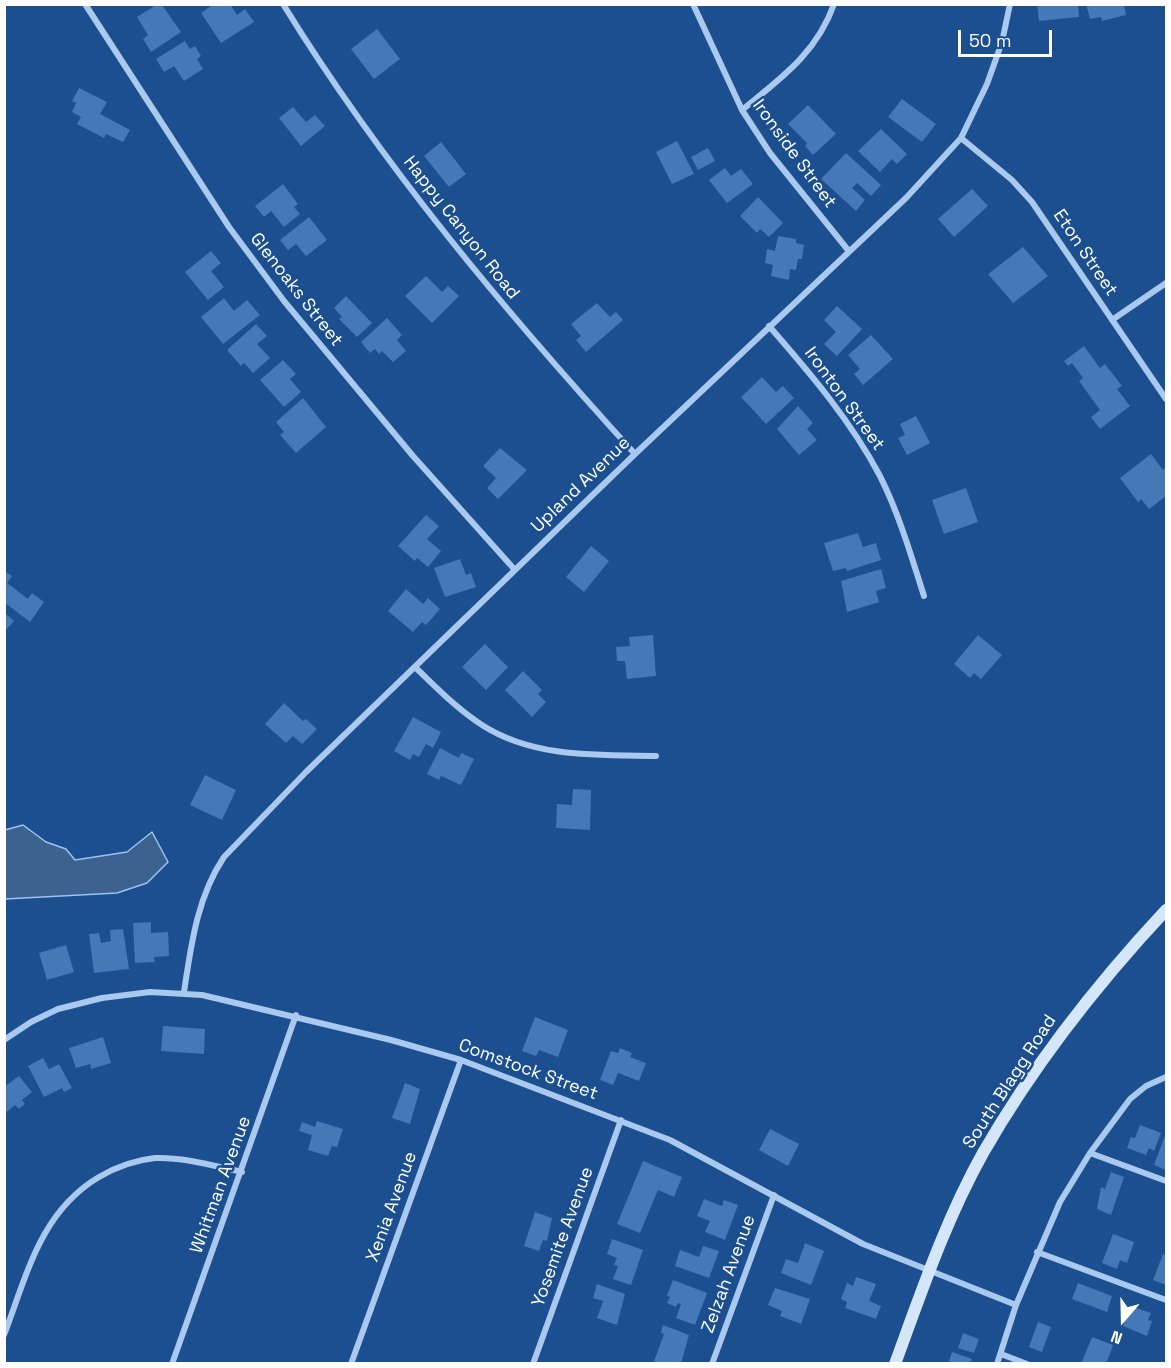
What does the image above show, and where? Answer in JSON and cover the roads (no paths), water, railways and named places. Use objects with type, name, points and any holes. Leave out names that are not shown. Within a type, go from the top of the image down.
[{"type":"main road","name":"South Blagg Road","points":[[895,1364],[929,1270],[982,1155],[1014,1101],[1056,1039],[1112,969],[1167,910]]},
{"type":"street","name":"Glenoaks Street","points":[[85,4],[229,227],[284,301],[413,456],[515,570]]},
{"type":"street","name":"Happy Canyon Road","points":[[283,4],[364,129],[465,260],[537,346],[635,454]]},
{"type":"street","name":"Ironside Street","points":[[693,4],[742,110],[770,153],[848,250]]},
{"type":"street","points":[[742,110],[794,68],[810,50],[827,24],[834,4]]},
{"type":"street","name":"Upland Avenue","points":[[184,992],[198,914],[214,872],[224,857],[306,772],[635,454],[848,250],[906,198],[961,138],[987,84],[1002,42],[1010,4]]},
{"type":"street","name":"Eton Street","points":[[961,138],[1012,180],[1032,202],[1167,399]]},
{"type":"street","points":[[1112,320],[1167,283]]},
{"type":"street","name":"Ironton Street","points":[[769,326],[853,430],[875,468],[902,528],[924,596]]},
{"type":"street","points":[[416,668],[459,709],[484,726],[523,744],[553,752],[656,756]]},
{"type":"street","name":"Comstock Street","points":[[4,1040],[30,1022],[58,1009],[102,998],[150,992],[184,992],[296,1016],[461,1060],[621,1120],[670,1140],[863,1244],[1016,1305]]},
{"type":"street","name":"Whitman Avenue","points":[[172,1364],[296,1016]]},
{"type":"street","name":"Xenia Avenue","points":[[351,1364],[461,1060]]},
{"type":"street","points":[[997,1364],[1016,1305],[1060,1202],[1090,1153],[1130,1099],[1146,1086],[1167,1077]]},
{"type":"street","name":"Yosemite Avenue","points":[[533,1364],[621,1120]]},
{"type":"street","points":[[1090,1153],[1167,1181]]},
{"type":"street","points":[[4,1335],[37,1247],[52,1218],[82,1187],[111,1170],[155,1158],[175,1159],[242,1172]]},
{"type":"street","name":"Zelzah Avenue","points":[[712,1364],[774,1196]]},
{"type":"street","points":[[1037,1252],[1167,1300]]},
{"type":"street","points":[[1000,1354],[1027,1364]]},
{"type":"water","points":[[23,825],[46,842],[66,849],[75,860],[127,852],[152,832],[168,862],[147,883],[117,893],[5,899],[5,830]]}]
